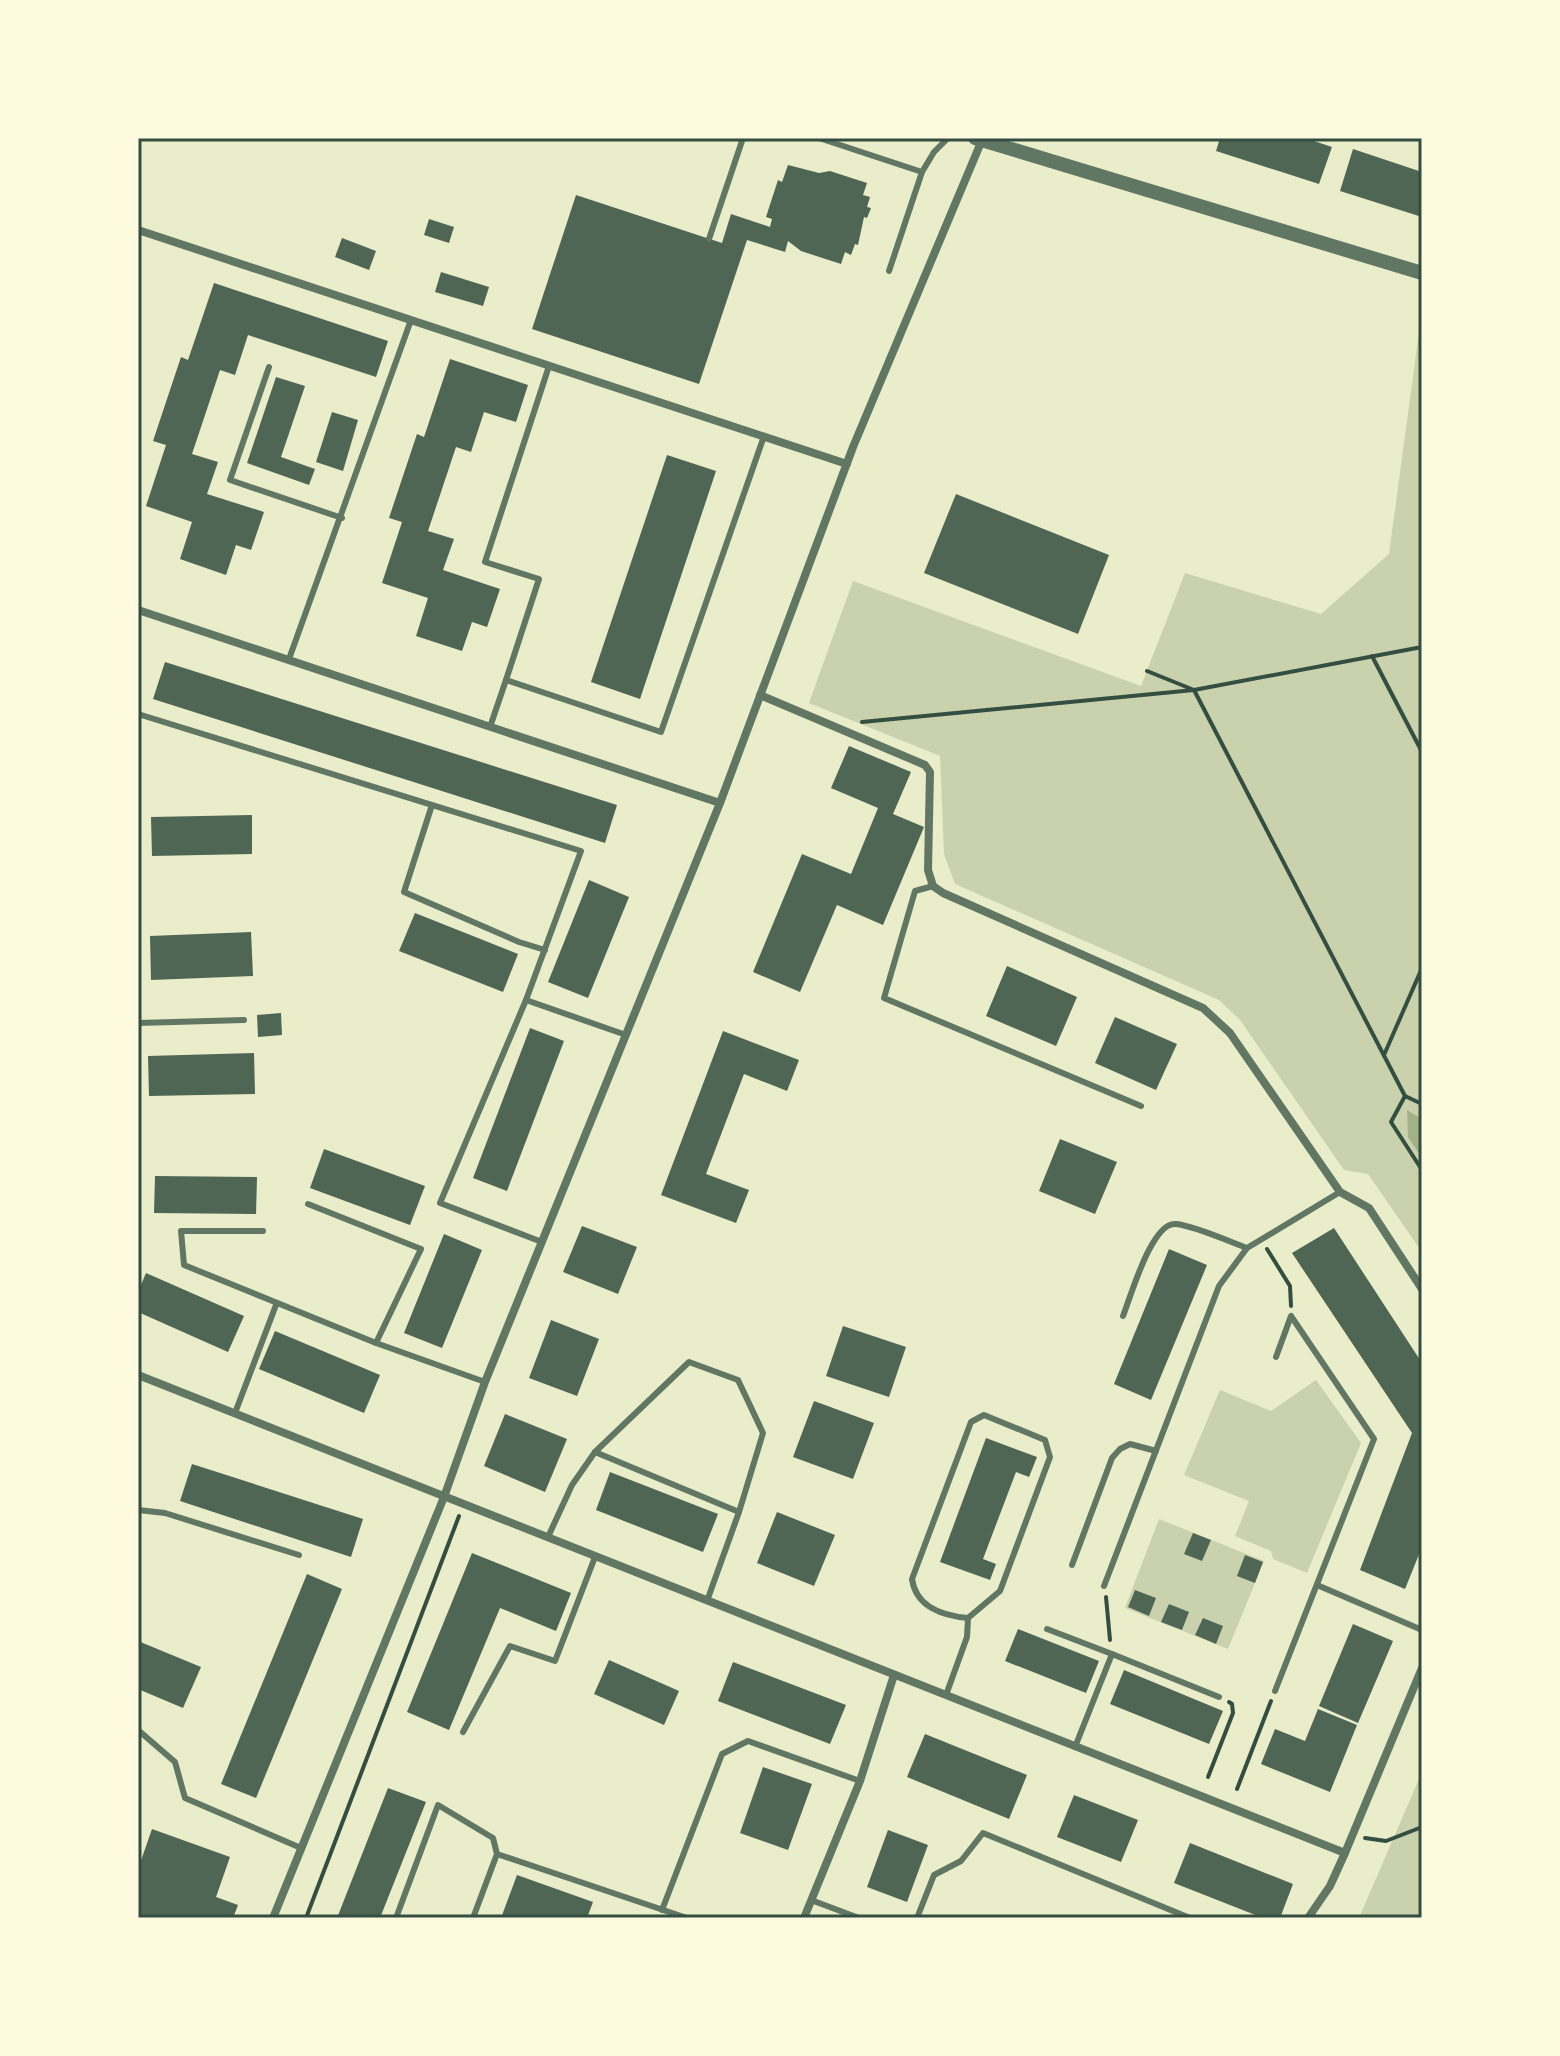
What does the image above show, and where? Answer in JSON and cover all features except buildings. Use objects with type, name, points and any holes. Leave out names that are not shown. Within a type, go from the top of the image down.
[{"type":"street","points":[[273,1918],[444,1497],[485,1382],[720,803],[847,464],[979,139],[1422,273]]},
{"type":"street","points":[[138,230],[847,464]]},
{"type":"street","points":[[138,610],[720,803]]},
{"type":"street","points":[[760,695],[925,765],[930,772],[928,870],[933,886],[1203,1008],[1230,1033],[1340,1192],[1369,1208],[1422,1289]]},
{"type":"street","points":[[138,1375],[1345,1853]]},
{"type":"street","points":[[1308,1918],[1330,1886],[1422,1668]]},
{"type":"street","points":[[804,1918],[860,1781],[894,1675]]},
{"type":"lane","points":[[709,239],[743,138]]},
{"type":"lane","points":[[819,138],[922,172]]},
{"type":"lane","points":[[889,271],[922,172],[934,152],[948,138]]},
{"type":"lane","points":[[289,659],[411,320]]},
{"type":"lane","points":[[490,727],[539,579],[485,562],[549,366]]},
{"type":"lane","points":[[269,367],[230,480],[342,518]]},
{"type":"lane","points":[[506,680],[661,732],[764,436]]},
{"type":"lane","points":[[138,714],[581,851],[526,1000],[440,1203],[542,1242]]},
{"type":"lane","points":[[432,805],[404,892],[519,942],[545,950]]},
{"type":"lane","points":[[933,886],[915,891],[884,998],[1141,1106]]},
{"type":"lane","points":[[526,1000],[626,1035]]},
{"type":"lane","points":[[138,1023],[244,1020]]},
{"type":"lane","points":[[1104,1586],[1219,1286],[1247,1248],[1340,1192]]},
{"type":"lane","points":[[308,1204],[421,1249],[376,1343]]},
{"type":"lane","points":[[1123,1316],[1150,1247],[1161,1228],[1174,1223],[1247,1248]]},
{"type":"lane","points":[[263,1231],[181,1231],[184,1265],[276,1305],[485,1382]]},
{"type":"lane","points":[[235,1413],[276,1305]]},
{"type":"lane","points":[[1276,1357],[1291,1316]]},
{"type":"lane","points":[[1275,1691],[1374,1439],[1291,1316]]},
{"type":"lane","points":[[548,1537],[572,1485],[595,1452],[689,1362],[738,1380],[763,1433],[707,1601]]},
{"type":"lane","points":[[946,1695],[967,1637],[968,1618],[1000,1591],[1050,1457],[1045,1440],[984,1415],[971,1422],[912,1579],[914,1592],[923,1604],[955,1617],[968,1618]]},
{"type":"lane","points":[[1072,1565],[1112,1458],[1130,1444],[1156,1451]]},
{"type":"lane","points":[[595,1452],[739,1512]]},
{"type":"lane","points":[[138,1510],[165,1513],[299,1555]]},
{"type":"lane","points":[[463,1732],[510,1646],[555,1661],[595,1557]]},
{"type":"lane","points":[[1317,1585],[1422,1630]]},
{"type":"lane","points":[[1047,1629],[1219,1697]]},
{"type":"lane","points":[[1075,1747],[1112,1654]]},
{"type":"lane","points":[[138,1730],[175,1762],[185,1798],[301,1848]]},
{"type":"lane","points":[[662,1910],[722,1754],[748,1741],[860,1781]]},
{"type":"lane","points":[[396,1918],[438,1805],[493,1838],[497,1854],[473,1918]]},
{"type":"lane","points":[[917,1918],[934,1875],[961,1861],[983,1833],[1190,1918]]},
{"type":"lane","points":[[497,1854],[687,1918]]},
{"type":"lane","points":[[811,1900],[859,1918]]},
{"type":"path","points":[[860,723],[1194,690],[1422,647]]},
{"type":"path","points":[[1372,656],[1422,752]]},
{"type":"path","points":[[1147,671],[1194,690],[1405,1096],[1422,1104]]},
{"type":"path","points":[[1384,1055],[1422,968]]},
{"type":"path","points":[[1405,1096],[1391,1122],[1422,1170]]},
{"type":"path","points":[[1262,1239],[1290,1286],[1291,1316]]},
{"type":"path","points":[[306,1918],[464,1502]]},
{"type":"path","points":[[1104,1586],[1112,1654]]},
{"type":"path","points":[[1237,1789],[1275,1691]]},
{"type":"path","points":[[1208,1777],[1233,1713],[1232,1704],[1219,1697]]},
{"type":"path","points":[[1351,1836],[1386,1841],[1422,1827]]},
{"type":"shaded area","points":[[1422,310],[1422,1252],[1368,1174],[1344,1170],[1240,1020],[1219,1000],[955,884],[944,854],[940,756],[809,703],[853,581],[1141,686],[1185,573],[1321,614],[1389,554]]},
{"type":"shaded area","points":[[1407,1110],[1422,1119],[1422,1158],[1408,1137]]},
{"type":"shaded area","points":[[1316,1380],[1361,1443],[1307,1573],[1273,1559],[1271,1551],[1235,1536],[1249,1501],[1184,1475],[1220,1390],[1271,1411]]},
{"type":"shaded area","points":[[1159,1519],[1264,1561],[1228,1649],[1125,1608]]},
{"type":"shaded area","points":[[1422,1772],[1422,1918],[1359,1918]]}]
